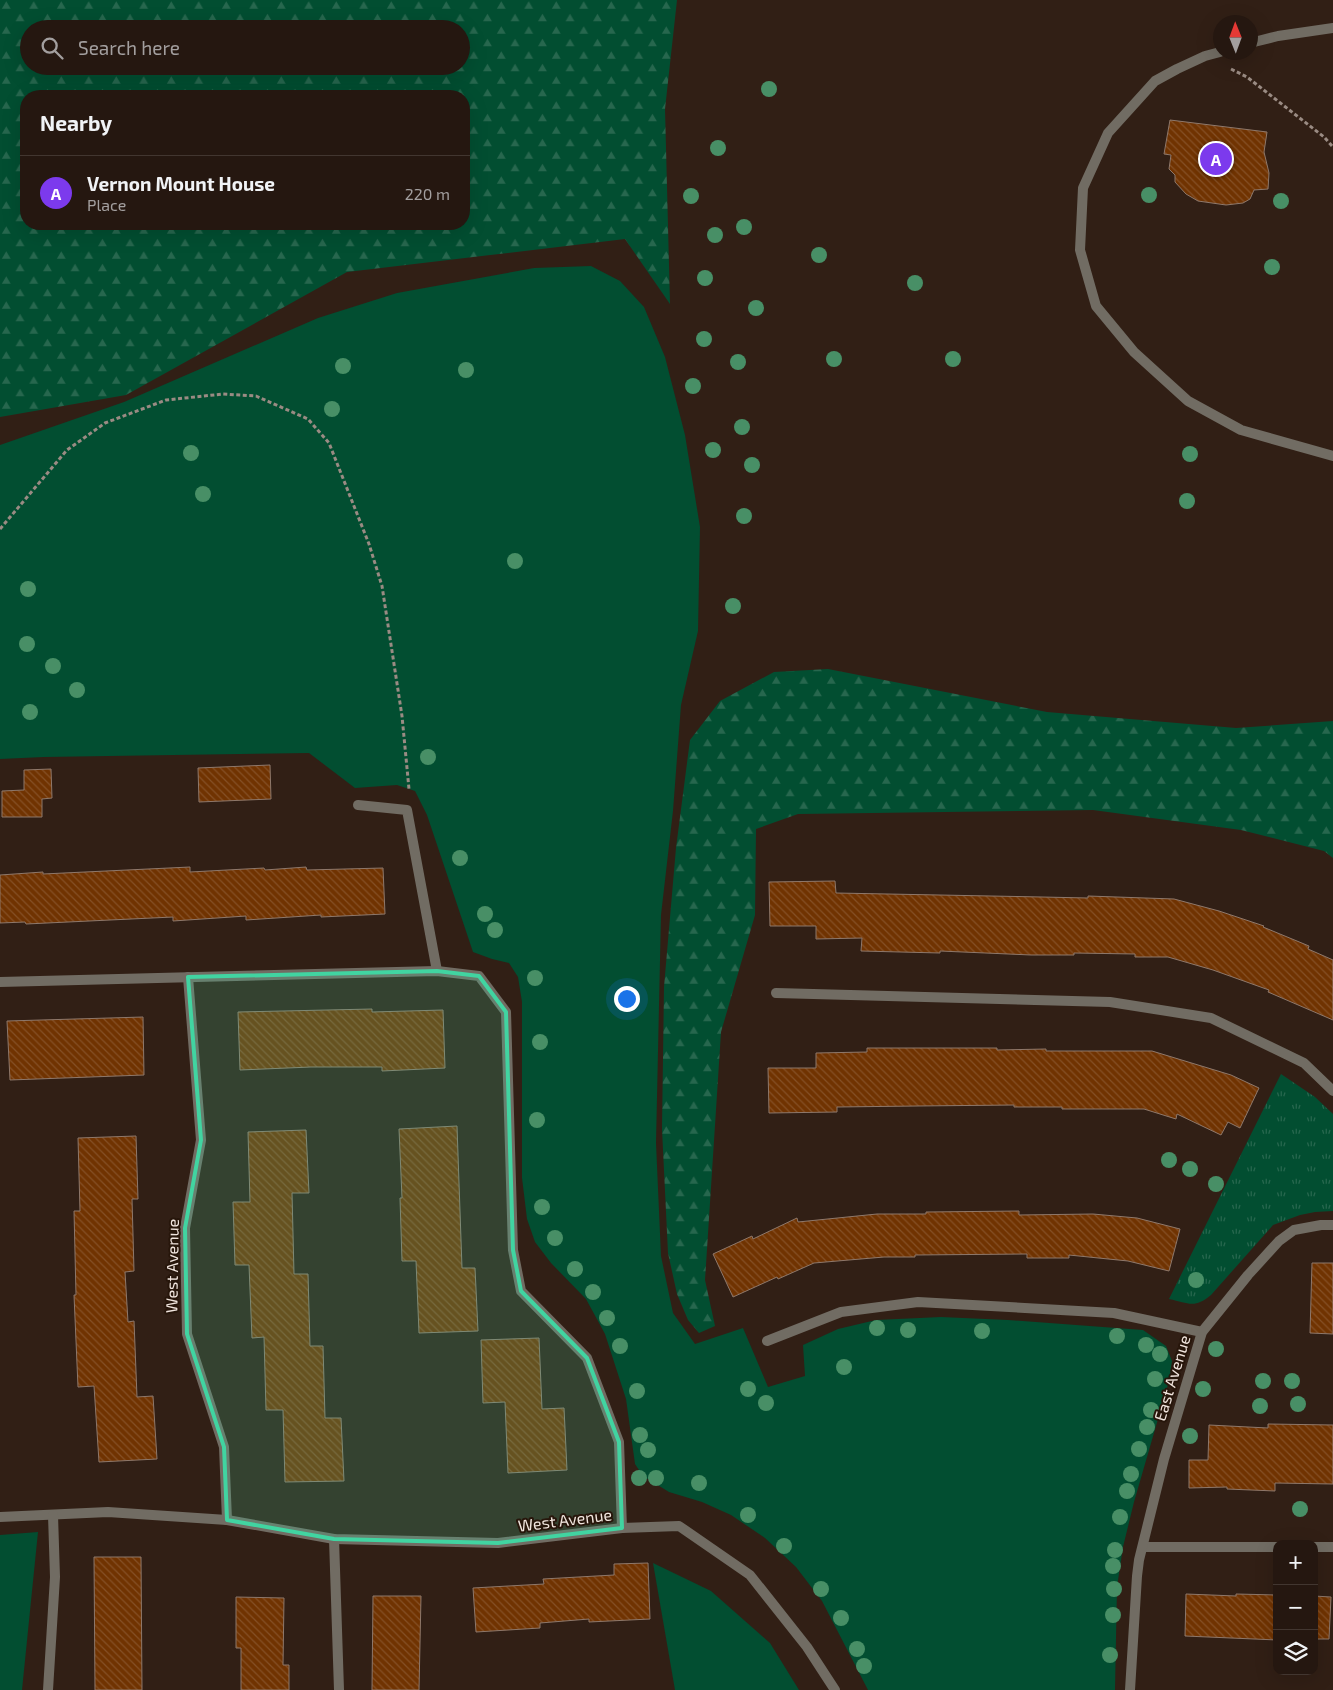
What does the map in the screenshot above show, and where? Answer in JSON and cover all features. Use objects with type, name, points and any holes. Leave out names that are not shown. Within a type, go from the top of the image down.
[{"type":"street","points":[[1258,41],[1278,36],[1333,28]]},
{"type":"street","points":[[1213,54],[1177,69],[1155,81],[1108,133],[1083,188],[1080,250],[1096,306],[1134,352],[1188,401],[1241,430],[1333,456]]},
{"type":"street","points":[[358,805],[407,810],[436,971]]},
{"type":"street","points":[[0,982],[436,971],[479,976],[506,1012],[513,1250],[521,1291],[587,1358],[619,1442],[622,1528]]},
{"type":"street","name":"West Avenue","points":[[188,977],[201,1140],[185,1228],[187,1334],[224,1447],[227,1520]]},
{"type":"street","points":[[776,993],[1110,1002],[1211,1018],[1304,1063],[1333,1091]]},
{"type":"street","name":"East Avenue","points":[[1130,1690],[1137,1576],[1164,1459],[1202,1332],[1248,1275],[1279,1241],[1294,1230],[1333,1225]]},
{"type":"street","points":[[767,1341],[841,1312],[918,1302],[1114,1313],[1202,1332]]},
{"type":"street","name":"West Avenue","points":[[0,1517],[108,1512],[227,1520],[334,1539],[498,1543],[622,1528],[679,1526],[750,1575],[807,1647],[835,1690]]},
{"type":"street","points":[[48,1690],[54,1577],[53,1514]]},
{"type":"street","points":[[334,1539],[339,1690]]},
{"type":"street","points":[[1143,1547],[1273,1547]]},
{"type":"street","points":[[1318,1547],[1333,1547]]},
{"type":"path","points":[[1205,56],[1246,77],[1324,137],[1333,147]]},
{"type":"path","points":[[0,529],[67,450],[105,423],[166,400],[223,394],[256,396],[308,419],[329,443],[369,544],[382,586],[402,716],[409,785],[407,810]]},
{"type":"highlighted area","points":[[437,971],[479,976],[506,1012],[513,1250],[521,1291],[587,1358],[619,1442],[622,1528],[498,1543],[334,1539],[227,1520],[224,1447],[187,1334],[185,1228],[201,1140],[188,977]]},
{"type":"green space","points":[[0,0],[677,0],[665,109],[670,304],[625,239],[347,272],[126,395],[0,417]]},
{"type":"green space","points":[[591,266],[620,281],[644,307],[665,357],[685,435],[700,527],[698,631],[681,705],[673,811],[661,915],[656,1143],[661,1256],[673,1313],[695,1344],[743,1328],[768,1387],[805,1376],[803,1345],[838,1329],[876,1320],[941,1317],[1143,1330],[1166,1346],[1172,1361],[1169,1381],[1134,1502],[1123,1547],[1117,1587],[1115,1690],[868,1690],[822,1601],[796,1567],[765,1538],[731,1515],[702,1502],[669,1492],[643,1476],[635,1464],[626,1399],[605,1334],[586,1299],[551,1263],[535,1242],[527,1219],[522,1178],[522,1002],[518,977],[509,963],[473,952],[427,815],[415,791],[397,785],[355,788],[309,753],[0,759],[0,445],[124,402],[318,318],[397,293],[534,268]]},
{"type":"green space","points":[[828,669],[1047,712],[1236,728],[1333,721],[1333,858],[1324,851],[1241,830],[1093,810],[798,814],[756,829],[755,915],[721,1032],[705,1280],[715,1326],[699,1333],[688,1320],[677,1294],[668,1253],[662,1129],[664,987],[676,848],[690,740],[720,701],[774,672]]},
{"type":"green space","points":[[1281,1074],[1315,1097],[1333,1114],[1333,1211],[1300,1215],[1273,1225],[1211,1295],[1200,1302],[1191,1304],[1169,1299]]},
{"type":"green space","points":[[38,1532],[22,1690],[0,1690],[0,1535]]},
{"type":"green space","points":[[653,1563],[711,1591],[770,1643],[799,1690],[675,1690]]},
{"type":"building","points":[[1170,120],[1267,132],[1264,152],[1269,173],[1268,189],[1254,190],[1250,199],[1243,203],[1226,205],[1198,201],[1186,194],[1175,182],[1175,175],[1169,169],[1171,155],[1164,154]]},
{"type":"building","points":[[270,765],[271,799],[199,802],[198,768]]},
{"type":"building","points":[[51,769],[52,798],[42,799],[42,817],[2,817],[2,791],[24,790],[24,770]]},
{"type":"building","points":[[190,867],[190,872],[306,867],[307,870],[383,868],[385,914],[321,917],[321,915],[246,920],[246,916],[173,921],[173,917],[26,924],[25,922],[0,923],[0,875]]},
{"type":"building","points":[[835,881],[836,893],[1174,899],[1219,911],[1264,926],[1309,946],[1308,949],[1333,960],[1333,1020],[1268,992],[1269,990],[1213,970],[1168,957],[1135,957],[1135,954],[1074,953],[1074,955],[1031,955],[940,951],[940,953],[861,951],[862,938],[816,939],[816,926],[770,926],[769,882]]},
{"type":"building","points":[[372,1009],[372,1012],[443,1010],[445,1068],[382,1071],[382,1067],[240,1070],[238,1012]]},
{"type":"building","points":[[143,1017],[144,1075],[10,1080],[7,1021]]},
{"type":"building","points":[[867,1048],[1152,1051],[1231,1075],[1259,1088],[1240,1128],[1228,1122],[1221,1135],[1177,1114],[1176,1119],[1144,1109],[1062,1109],[1062,1107],[1014,1107],[1014,1105],[917,1106],[837,1107],[837,1112],[769,1113],[768,1068],[816,1068],[816,1053],[867,1052]]},
{"type":"building","points":[[457,1126],[462,1268],[475,1268],[478,1331],[419,1333],[416,1261],[402,1261],[399,1129]]},
{"type":"building","points":[[306,1130],[309,1193],[292,1193],[294,1274],[308,1274],[310,1346],[323,1346],[325,1418],[341,1418],[344,1481],[285,1482],[283,1410],[266,1410],[264,1337],[252,1338],[249,1265],[235,1265],[233,1202],[250,1202],[248,1132]]},
{"type":"building","points":[[136,1136],[138,1199],[132,1199],[134,1271],[125,1272],[128,1322],[134,1321],[137,1397],[153,1396],[157,1459],[99,1462],[94,1386],[78,1387],[74,1295],[76,1295],[74,1211],[80,1211],[78,1138]]},
{"type":"building","points":[[1019,1211],[1019,1215],[1093,1214],[1137,1218],[1180,1229],[1169,1271],[1128,1261],[1069,1255],[1069,1258],[1027,1258],[1027,1254],[915,1255],[915,1257],[884,1257],[814,1263],[733,1297],[713,1254],[752,1236],[753,1239],[797,1218],[798,1222],[877,1214]]},
{"type":"building","points":[[1312,1263],[1333,1263],[1333,1334],[1310,1333]]},
{"type":"building","points":[[539,1338],[542,1409],[564,1408],[567,1470],[508,1473],[505,1402],[483,1403],[481,1340]]},
{"type":"building","points":[[1268,1424],[1333,1425],[1333,1484],[1275,1483],[1275,1491],[1227,1489],[1227,1487],[1189,1488],[1189,1460],[1208,1460],[1209,1425],[1268,1428]]},
{"type":"building","points":[[94,1557],[141,1557],[142,1690],[95,1690]]},
{"type":"building","points":[[648,1563],[650,1619],[589,1622],[589,1619],[540,1623],[540,1628],[476,1632],[473,1588],[544,1584],[543,1579],[614,1575],[614,1564]]},
{"type":"building","points":[[1186,1594],[1273,1595],[1273,1640],[1185,1636]]},
{"type":"building","points":[[373,1596],[421,1596],[419,1690],[372,1690]]},
{"type":"building","points":[[1318,1596],[1331,1597],[1329,1639],[1318,1639]]},
{"type":"building","points":[[236,1597],[284,1598],[283,1665],[289,1665],[289,1690],[241,1690],[241,1648],[236,1648]]},
{"type":"place","name":"Vernon Mount House","points":[[1216,159]]}]
